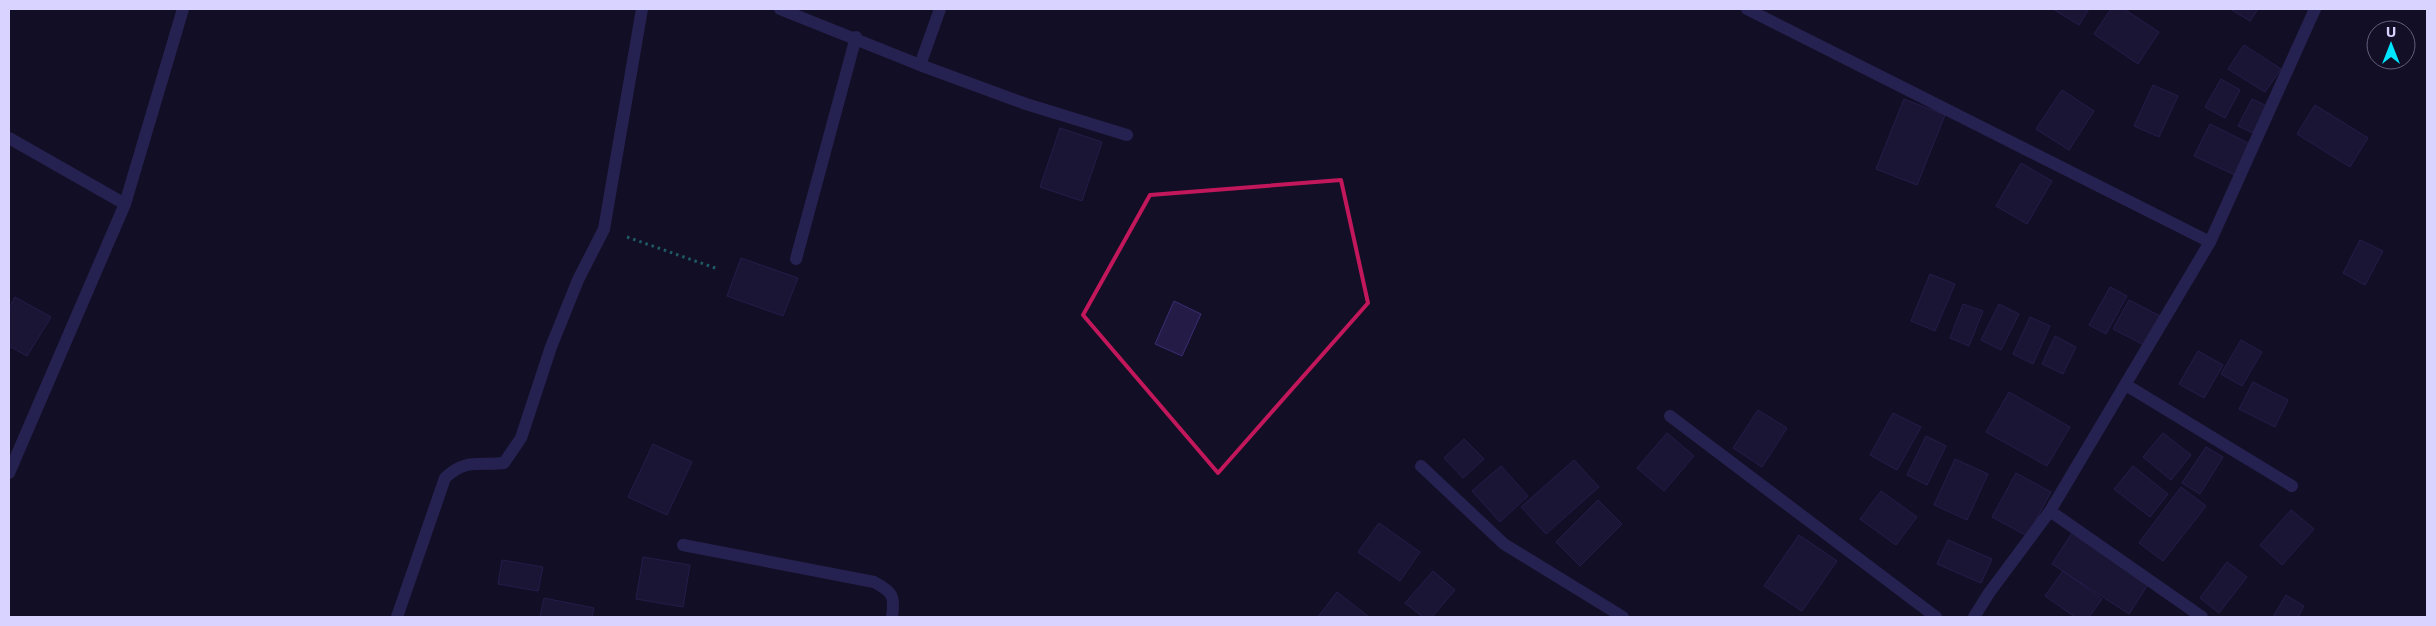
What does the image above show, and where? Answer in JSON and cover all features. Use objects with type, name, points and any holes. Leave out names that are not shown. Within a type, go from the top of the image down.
[{"type":"street","points":[[9,473],[125,204],[183,9]]},
{"type":"street","points":[[397,617],[445,478],[454,469],[464,465],[504,463],[521,438],[551,347],[578,280],[604,229],[642,9]]},
{"type":"street","points":[[780,9],[856,37],[920,65],[1026,104],[1127,135]]},
{"type":"street","points":[[920,65],[940,9]]},
{"type":"street","points":[[1747,9],[2210,242]]},
{"type":"street","points":[[1974,617],[1989,593],[2050,511],[2210,242],[2315,9]]},
{"type":"street","points":[[796,259],[856,37]]},
{"type":"street","points":[[9,138],[125,204]]},
{"type":"street","points":[[2126,385],[2292,486]]},
{"type":"street","points":[[1670,416],[1936,617]]},
{"type":"street","points":[[1421,466],[1504,544],[1623,617]]},
{"type":"street","points":[[2050,511],[2202,617]]},
{"type":"street","points":[[683,545],[874,582],[890,590],[893,598],[892,617]]},
{"type":"path","points":[[604,229],[718,270]]},
{"type":"highlighted area","points":[[1341,180],[1368,303],[1218,473],[1083,315],[1150,195]]},
{"type":"building","points":[[2053,9],[2089,9],[2079,25]]},
{"type":"building","points":[[2111,9],[2124,9],[2159,32],[2138,64],[2094,34]]},
{"type":"building","points":[[2230,9],[2258,9],[2250,21]]},
{"type":"building","points":[[2244,45],[2281,69],[2265,92],[2228,69]]},
{"type":"building","points":[[2221,79],[2240,90],[2225,118],[2205,107]]},
{"type":"building","points":[[2153,85],[2178,96],[2159,137],[2134,126]]},
{"type":"building","points":[[2062,90],[2094,111],[2069,150],[2036,129]]},
{"type":"building","points":[[1904,99],[1945,115],[1917,185],[1876,169]]},
{"type":"building","points":[[2252,99],[2269,107],[2255,134],[2238,126]]},
{"type":"building","points":[[2315,105],[2368,138],[2350,167],[2297,134]]},
{"type":"building","points":[[2210,124],[2252,145],[2237,176],[2194,156]]},
{"type":"building","points":[[1060,128],[1102,142],[1082,201],[1040,187]]},
{"type":"building","points":[[2021,163],[2052,181],[2027,224],[1996,206]]},
{"type":"building","points":[[2360,240],[2383,251],[2365,285],[2343,273]]},
{"type":"building","points":[[741,258],[798,278],[783,316],[727,296]]},
{"type":"building","points":[[1930,274],[1955,284],[1935,331],[1911,321]]},
{"type":"building","points":[[2110,287],[2127,296],[2106,334],[2089,325]]},
{"type":"building","points":[[15,297],[51,317],[27,356],[9,346],[9,308]]},
{"type":"building","points":[[2129,300],[2162,317],[2146,346],[2113,329]]},
{"type":"building","points":[[1174,301],[1201,314],[1182,356],[1155,344]]},
{"type":"building","points":[[1963,304],[1983,311],[1969,346],[1950,338]]},
{"type":"building","points":[[1999,304],[2019,314],[2001,350],[1981,340]]},
{"type":"building","points":[[2030,317],[2050,326],[2033,364],[2013,354]]},
{"type":"building","points":[[2055,336],[2076,347],[2063,374],[2042,364]]},
{"type":"building","points":[[2241,340],[2262,352],[2242,386],[2221,374]]},
{"type":"building","points":[[2198,351],[2223,365],[2204,398],[2179,384]]},
{"type":"building","points":[[2253,382],[2288,400],[2275,427],[2239,409]]},
{"type":"building","points":[[2009,392],[2070,427],[2047,466],[1986,432]]},
{"type":"building","points":[[1758,410],[1787,428],[1762,467],[1733,448]]},
{"type":"building","points":[[1893,413],[1921,427],[1897,470],[1870,455]]},
{"type":"building","points":[[1667,433],[1694,456],[1664,491],[1637,468]]},
{"type":"building","points":[[2163,433],[2191,455],[2171,480],[2143,457]]},
{"type":"building","points":[[1926,436],[1946,446],[1927,485],[1907,475]]},
{"type":"building","points":[[1464,439],[1484,459],[1463,478],[1444,458]]},
{"type":"building","points":[[653,444],[692,462],[667,515],[628,497]]},
{"type":"building","points":[[2206,447],[2223,457],[2200,494],[2182,483]]},
{"type":"building","points":[[1955,459],[1988,474],[1967,520],[1934,505]]},
{"type":"building","points":[[1574,460],[1599,487],[1546,534],[1521,507]]},
{"type":"building","points":[[1501,466],[1528,496],[1500,522],[1472,491]]},
{"type":"building","points":[[2133,466],[2168,494],[2150,517],[2114,489]]},
{"type":"building","points":[[2016,473],[2051,492],[2027,536],[1992,517]]},
{"type":"building","points":[[2181,487],[2206,506],[2163,561],[2139,543]]},
{"type":"building","points":[[1881,491],[1917,517],[1896,545],[1860,519]]},
{"type":"building","points":[[1598,500],[1622,524],[1580,566],[1556,542]]},
{"type":"building","points":[[2291,510],[2314,529],[2282,565],[2260,545]]},
{"type":"building","points":[[1379,523],[1420,552],[1400,581],[1358,552]]},
{"type":"building","points":[[2072,533],[2149,583],[2129,614],[2052,564]]},
{"type":"building","points":[[1799,535],[1837,561],[1802,611],[1764,586]]},
{"type":"building","points":[[1948,540],[1992,559],[1981,583],[1937,564]]},
{"type":"building","points":[[643,557],[690,565],[683,607],[636,599]]},
{"type":"building","points":[[502,560],[543,567],[538,591],[498,584]]},
{"type":"building","points":[[2227,562],[2247,577],[2219,613],[2200,598]]},
{"type":"building","points":[[1433,571],[1455,590],[1432,617],[1423,617],[1405,603]]},
{"type":"building","points":[[2063,571],[2102,599],[2089,617],[2075,617],[2045,596]]},
{"type":"building","points":[[1337,592],[1369,617],[1318,617]]},
{"type":"building","points":[[2286,595],[2304,606],[2298,617],[2273,617]]},
{"type":"building","points":[[544,598],[594,608],[592,617],[540,617]]}]
